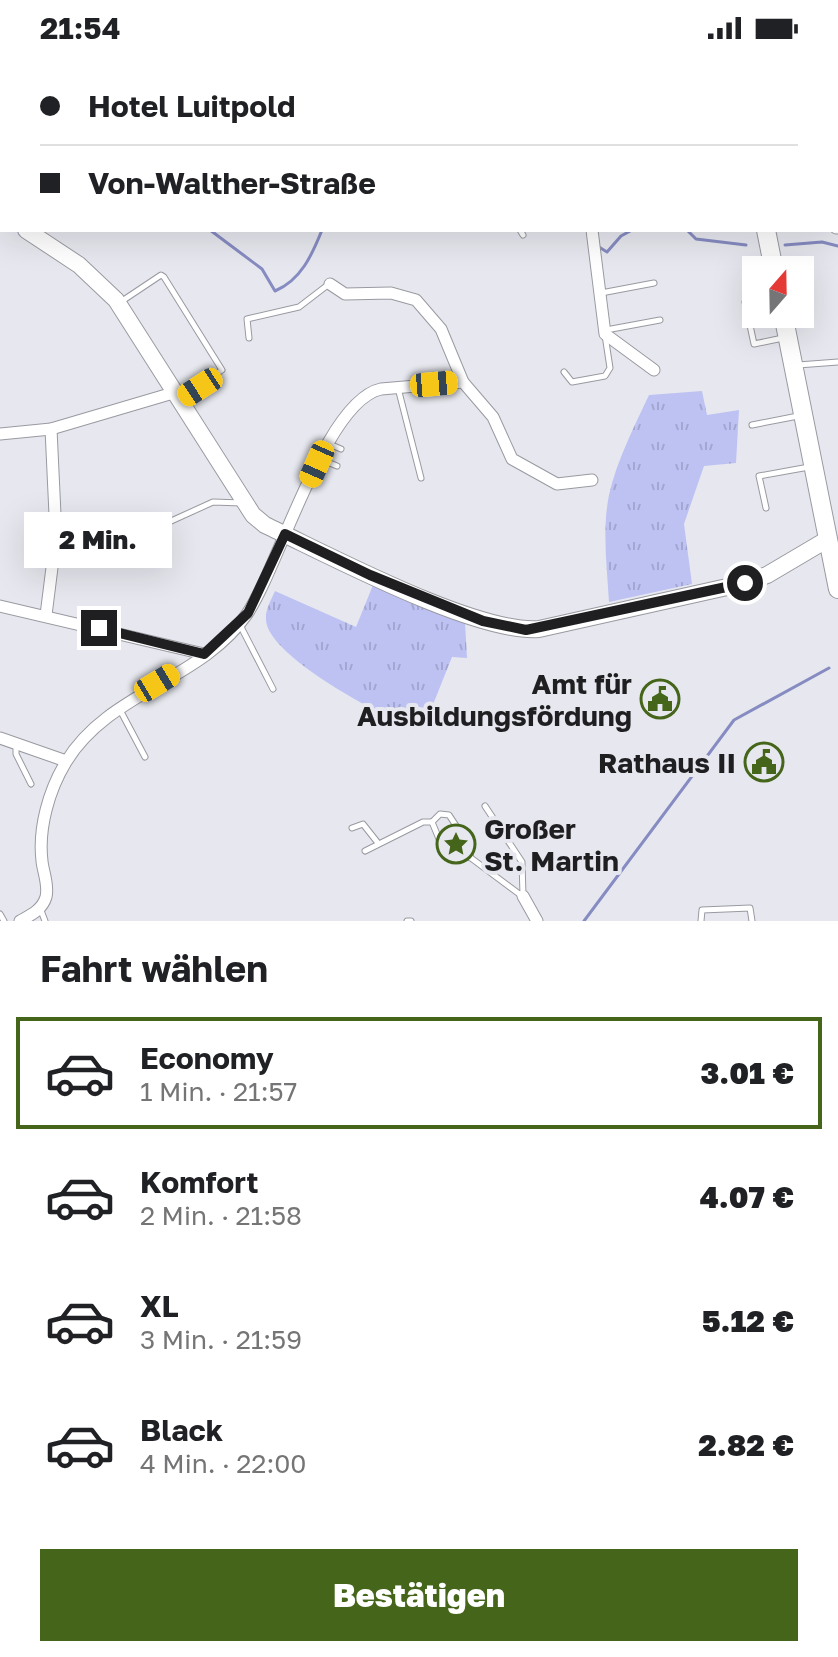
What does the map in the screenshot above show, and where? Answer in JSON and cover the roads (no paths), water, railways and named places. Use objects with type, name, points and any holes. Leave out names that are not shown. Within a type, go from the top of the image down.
[{"type":"main road","points":[[29,232],[103,284],[243,503],[265,525],[370,575],[483,621],[526,630],[745,583],[767,575],[828,539]]},
{"type":"main road","points":[[766,232],[771,256]]},
{"type":"main road","points":[[786,328],[838,589]]},
{"type":"street","points":[[592,232],[605,332],[654,370]]},
{"type":"street","points":[[330,284],[345,294],[391,293],[416,300],[441,329],[463,382],[493,417],[508,453],[518,464],[557,484],[592,480]]},
{"type":"street","points":[[20,921],[40,908],[46,891],[41,844],[48,804],[66,761],[84,736],[119,707],[204,654],[239,624],[254,602],[328,444],[365,394],[398,387],[463,382]]},
{"type":"street","points":[[0,434],[51,429],[175,397]]},
{"type":"street","points":[[46,615],[56,536],[51,429]]},
{"type":"street","points":[[0,606],[204,654]]},
{"type":"street","points":[[0,738],[66,761]]},
{"type":"street","points":[[523,896],[537,921]]},
{"type":"lane","points":[[118,304],[161,275],[206,343],[222,372],[175,397]]},
{"type":"lane","points":[[600,293],[654,283]]},
{"type":"lane","points":[[249,338],[247,319],[299,307],[330,284]]},
{"type":"lane","points":[[564,372],[572,382],[605,376],[610,368],[605,332],[660,320]]},
{"type":"lane","points":[[751,328],[754,344],[788,337]]},
{"type":"lane","points":[[793,365],[838,362]]},
{"type":"lane","points":[[398,387],[421,478]]},
{"type":"lane","points":[[752,425],[803,415]]},
{"type":"lane","points":[[328,444],[341,449]]},
{"type":"lane","points":[[320,459],[337,466]]},
{"type":"lane","points":[[766,508],[759,476],[814,466]]},
{"type":"lane","points":[[148,519],[169,522],[213,502],[243,503]]},
{"type":"lane","points":[[239,624],[273,689]]},
{"type":"lane","points":[[119,707],[145,757]]},
{"type":"lane","points":[[16,742],[16,754],[31,784]]},
{"type":"lane","points":[[485,806],[511,840],[522,862],[523,896]]},
{"type":"lane","points":[[365,851],[423,822],[432,822],[440,814],[449,815],[462,833],[471,858]]},
{"type":"lane","points":[[432,822],[444,851],[471,858],[523,896]]},
{"type":"lane","points":[[352,828],[363,824],[378,843]]},
{"type":"lane","points":[[40,908],[45,921]]},
{"type":"lane","points":[[701,921],[702,910],[750,908],[752,921]]},
{"type":"lane","points":[[0,914],[4,921]]},
{"type":"waterway","points":[[213,232],[262,269],[275,291],[299,273],[321,232]]},
{"type":"waterway","points":[[599,247],[607,252],[628,232]]},
{"type":"waterway","points":[[689,232],[696,239],[746,245]]},
{"type":"waterway","points":[[785,245],[822,242],[838,246]]},
{"type":"waterway","points":[[584,921],[734,720],[829,668]]},
{"type":"place","name":"Amt für Ausbildungsfördung","points":[[660,699]]},
{"type":"place","name":"Rathaus II","points":[[764,762]]},
{"type":"place","name":"Großer St. Martin","points":[[456,844]]}]
